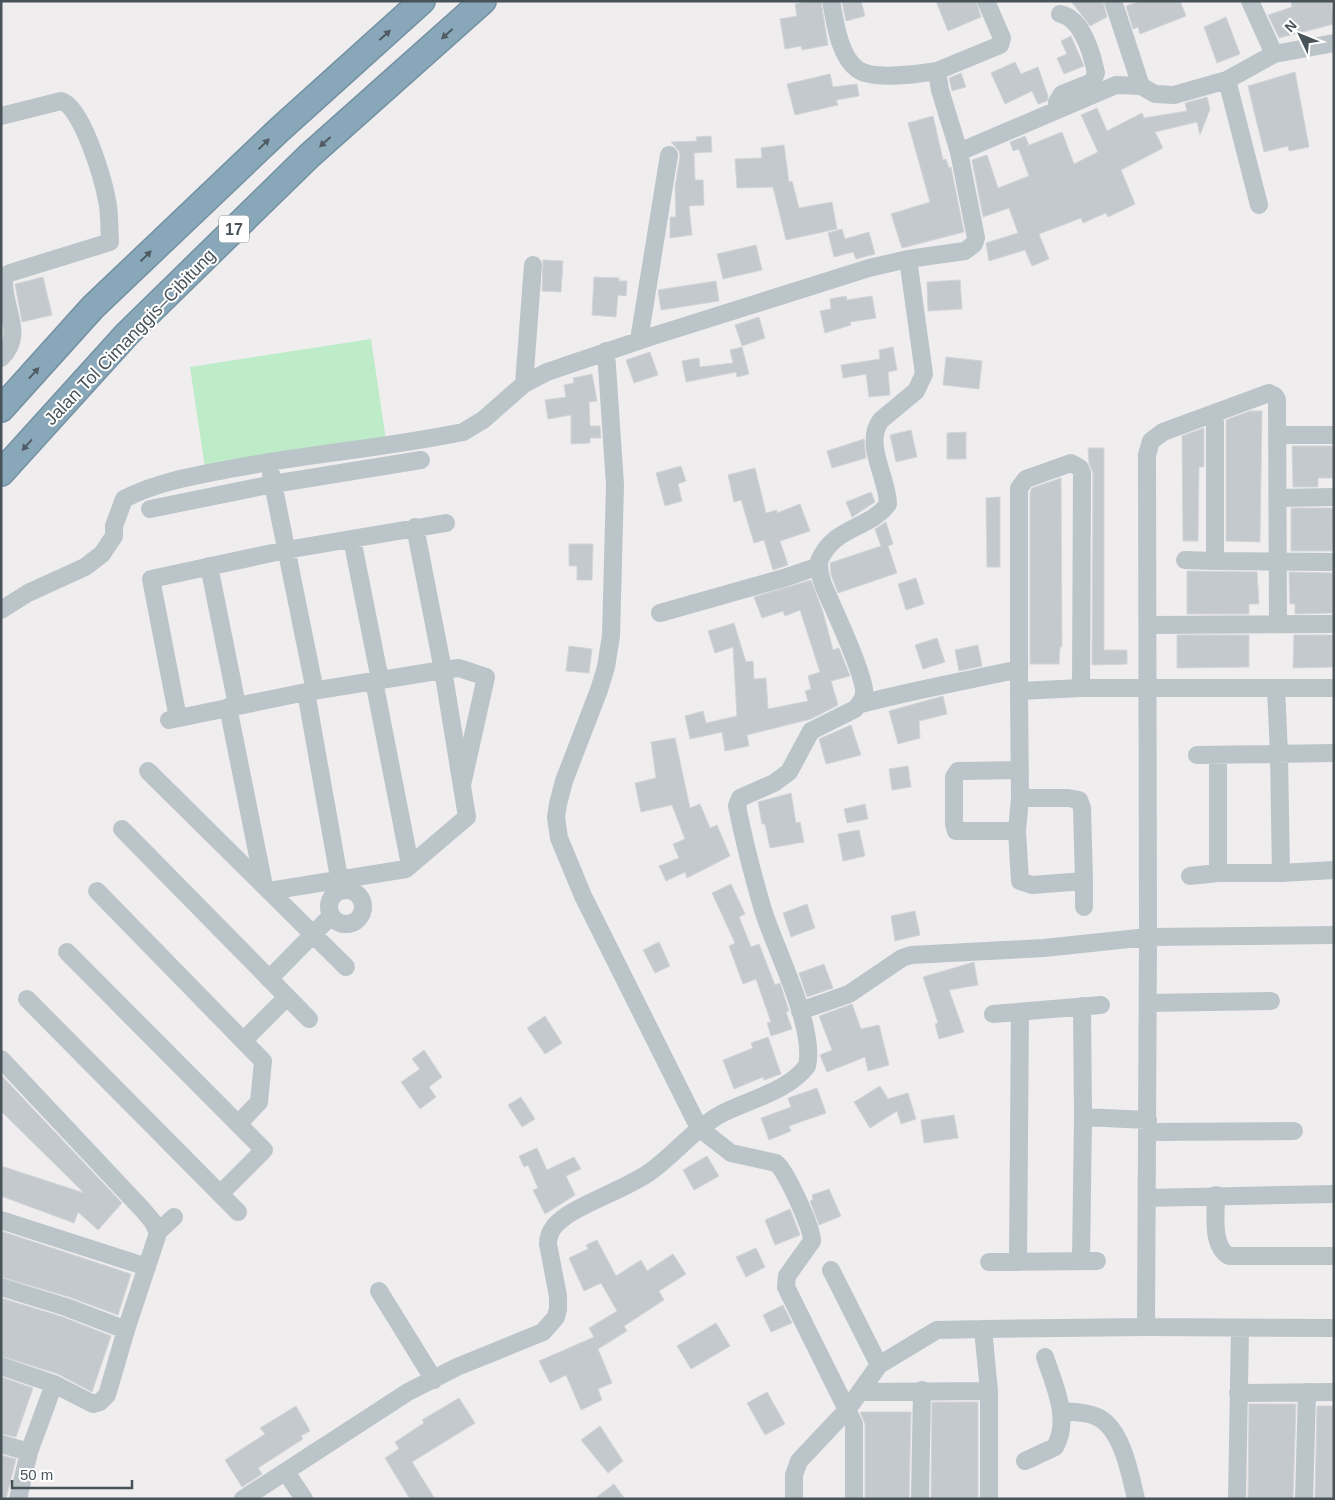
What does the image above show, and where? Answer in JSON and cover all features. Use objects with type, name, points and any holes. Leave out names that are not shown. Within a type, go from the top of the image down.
[{"type":"highway","name":"17","points":[[1,409],[93,307],[278,130],[422,1]]},
{"type":"highway","name":"Jalan Tol Cimanggis–Cibitung","points":[[1,473],[127,334],[309,156],[483,1]]},
{"type":"street","points":[[831,1],[845,53],[857,69],[864,73],[888,76],[937,72],[1000,45],[1002,38],[986,1]]},
{"type":"street","points":[[1113,1],[1141,86]]},
{"type":"street","points":[[1250,1],[1274,54]]},
{"type":"street","points":[[1058,109],[1057,102],[1062,94],[1092,82],[1096,73],[1082,34],[1072,20],[1060,14]]},
{"type":"street","points":[[959,152],[1116,85],[1141,86],[1155,94],[1174,95],[1227,80],[1274,54],[1334,43]]},
{"type":"street","points":[[1,610],[28,593],[94,561],[110,545],[123,503],[157,484],[269,461],[462,432],[483,420],[524,384],[547,372],[639,340],[869,268],[908,259],[965,251],[976,242],[959,152],[940,90],[937,72]]},
{"type":"street","points":[[1227,80],[1259,205]]},
{"type":"street","points":[[1,116],[61,101],[73,110],[90,144],[100,173],[108,202],[110,242],[10,273],[4,278],[3,293],[14,336],[11,347],[1,358]]},
{"type":"street","points":[[639,340],[668,155]]},
{"type":"street","points":[[861,704],[864,689],[821,579],[819,566],[822,554],[834,540],[852,527],[874,518],[888,504],[875,442],[876,426],[880,420],[916,391],[924,374],[908,259]]},
{"type":"street","points":[[524,384],[533,264]]},
{"type":"street","points":[[606,351],[615,485],[611,636],[606,667],[599,690],[564,781],[558,804],[556,817],[559,838],[583,896],[699,1128],[731,1153],[772,1162],[781,1166],[812,1241],[787,1276],[786,1287],[847,1410],[855,1431],[854,1499]]},
{"type":"street","points":[[1146,1327],[1148,1126],[1148,447],[1163,432],[1272,393],[1277,400],[1279,435],[1278,624]]},
{"type":"street","points":[[1215,413],[1215,561]]},
{"type":"street","points":[[1279,435],[1334,435]]},
{"type":"street","points":[[150,508],[273,484],[421,460]]},
{"type":"street","points":[[269,461],[310,691],[340,884],[328,906],[331,916],[340,924],[351,924],[361,918],[364,907],[361,896],[352,889],[340,884]]},
{"type":"street","points":[[1081,688],[1082,473],[1080,468],[1072,463],[1026,479],[1018,488],[1020,798],[1017,831],[1020,881],[1032,885],[1084,882]]},
{"type":"street","points":[[1278,498],[1334,498]]},
{"type":"street","points":[[446,523],[286,550],[151,579],[173,719],[310,691],[459,668],[486,677],[462,786]]},
{"type":"street","points":[[267,889],[340,884],[406,869],[467,817],[443,670],[415,527]]},
{"type":"street","points":[[352,539],[410,865]]},
{"type":"street","points":[[1185,560],[1334,562]]},
{"type":"street","points":[[209,566],[232,706],[267,889]]},
{"type":"street","points":[[660,613],[784,578],[819,566]]},
{"type":"street","points":[[1148,625],[1334,624]]},
{"type":"street","points":[[242,1499],[408,1392],[457,1367],[531,1339],[551,1324],[558,1309],[558,1296],[548,1244],[551,1230],[573,1212],[636,1181],[652,1170],[699,1128],[722,1114],[800,1075],[807,1066],[808,1059],[800,1012],[763,911],[737,806],[740,798],[774,783],[789,772],[811,731],[855,709],[861,704],[912,690],[958,683],[1019,668]]},
{"type":"street","points":[[1019,691],[1081,688],[1334,688]]},
{"type":"street","points":[[1276,688],[1281,873]]},
{"type":"street","points":[[1197,755],[1334,753]]},
{"type":"street","points":[[1218,756],[1218,873]]},
{"type":"street","points":[[1017,831],[956,830],[954,824],[954,777],[958,771],[1020,770]]},
{"type":"street","points":[[148,771],[346,967]]},
{"type":"street","points":[[1020,798],[1068,798],[1079,800],[1082,808],[1084,907]]},
{"type":"street","points":[[122,830],[308,1019]]},
{"type":"street","points":[[1190,876],[1218,873],[1281,873],[1334,870]]},
{"type":"street","points":[[97,891],[263,1061],[259,1102],[238,1124]]},
{"type":"street","points":[[269,979],[331,916]]},
{"type":"street","points":[[800,1012],[849,994],[902,958],[911,955],[1044,948],[1148,937],[1334,935]]},
{"type":"street","points":[[67,952],[264,1150],[220,1194]]},
{"type":"street","points":[[243,1041],[287,997]]},
{"type":"street","points":[[27,999],[238,1212]]},
{"type":"street","points":[[1148,1003],[1271,1001]]},
{"type":"street","points":[[993,1014],[1101,1005]]},
{"type":"street","points":[[989,1262],[1089,1261],[1083,1117],[1082,1006]]},
{"type":"street","points":[[1018,1262],[1020,1012]]},
{"type":"street","points":[[1,1059],[143,1210],[158,1232]]},
{"type":"street","points":[[1083,1117],[1148,1126],[1294,1131]]},
{"type":"street","points":[[1147,1198],[1216,1195],[1334,1194]]},
{"type":"street","points":[[1216,1195],[1218,1243],[1221,1252],[1229,1256],[1334,1256]]},
{"type":"street","points":[[1,1366],[54,1384],[93,1404],[104,1399],[147,1267],[154,1252],[158,1232],[174,1217]]},
{"type":"street","points":[[1,1220],[147,1267]]},
{"type":"street","points":[[831,1270],[879,1366]]},
{"type":"street","points":[[1,1287],[66,1307],[126,1330]]},
{"type":"street","points":[[379,1291],[434,1380]]},
{"type":"street","points":[[794,1499],[794,1475],[799,1461],[847,1410],[879,1366],[937,1330],[1146,1327],[1334,1328]]},
{"type":"street","points":[[1237,1499],[1240,1328]]},
{"type":"street","points":[[983,1329],[989,1391],[989,1499]]},
{"type":"street","points":[[1025,1461],[1055,1447],[1061,1431],[1061,1411],[1045,1357]]},
{"type":"street","points":[[18,1499],[29,1452],[54,1384]]},
{"type":"street","points":[[861,1392],[922,1390],[989,1391]]},
{"type":"street","points":[[920,1499],[922,1390]]},
{"type":"street","points":[[1304,1499],[1307,1392]]},
{"type":"street","points":[[1238,1393],[1334,1392]]},
{"type":"street","points":[[1061,1411],[1093,1414],[1105,1420],[1112,1428],[1128,1466],[1136,1499]]},
{"type":"street","points":[[1,1444],[29,1452]]},
{"type":"street","points":[[286,1472],[304,1499]]},
{"type":"green space","points":[[371,339],[386,440],[205,468],[190,367]]},
{"type":"building","points":[[821,1],[828,45],[802,50],[801,46],[785,49],[780,19],[797,16],[795,4]]},
{"type":"building","points":[[861,1],[865,16],[846,21],[842,2]]},
{"type":"building","points":[[936,1],[976,1],[981,17],[948,31]]},
{"type":"building","points":[[1071,1],[1103,1],[1107,17],[1090,26]]},
{"type":"building","points":[[1140,1],[1180,1],[1186,16],[1140,34],[1138,27],[1133,29],[1126,6]]},
{"type":"building","points":[[1291,1],[1331,1],[1334,24],[1279,38],[1268,15],[1292,7]]},
{"type":"building","points":[[1226,17],[1240,54],[1217,63],[1204,27]]},
{"type":"building","points":[[1071,36],[1084,66],[1064,74],[1057,58],[1067,54],[1061,41]]},
{"type":"building","points":[[1015,62],[1021,74],[1038,67],[1048,96],[1047,101],[1038,104],[1032,91],[1005,104],[991,73]]},
{"type":"building","points":[[1295,72],[1309,147],[1289,151],[1288,146],[1264,152],[1248,86]]},
{"type":"building","points":[[961,73],[966,87],[952,91],[949,78]]},
{"type":"building","points":[[830,74],[833,87],[857,84],[859,96],[836,100],[838,105],[795,115],[787,84]]},
{"type":"building","points":[[1207,97],[1210,109],[1200,135],[1197,122],[1155,132],[1163,148],[1121,170],[1135,204],[1108,217],[1106,213],[1083,223],[1081,218],[1039,234],[1049,259],[1032,266],[1025,250],[989,261],[986,243],[1018,233],[1009,208],[983,217],[972,160],[987,155],[998,188],[1029,176],[1019,149],[1013,151],[1010,142],[1025,136],[1029,145],[1027,146],[1062,132],[1074,164],[1098,152],[1081,115],[1097,108],[1107,131],[1142,113],[1144,118],[1187,111],[1185,103]]},
{"type":"building","points":[[933,116],[943,160],[946,159],[949,168],[951,167],[964,232],[902,248],[891,214],[930,202],[908,123]]},
{"type":"building","points":[[711,136],[712,152],[694,153],[695,180],[703,180],[704,205],[689,206],[692,235],[670,238],[670,217],[676,217],[675,187],[680,156],[679,151],[671,142],[697,141],[696,137]]},
{"type":"building","points":[[784,145],[789,182],[792,181],[799,208],[832,202],[837,229],[786,240],[773,187],[737,188],[735,159],[762,158],[761,148]]},
{"type":"building","points":[[842,229],[845,239],[869,232],[875,254],[856,259],[853,252],[834,257],[828,233]]},
{"type":"building","points":[[756,245],[762,270],[723,279],[717,254]]},
{"type":"building","points":[[543,260],[563,261],[561,292],[542,291]]},
{"type":"building","points":[[43,277],[52,315],[22,322],[15,284]]},
{"type":"building","points":[[594,277],[619,278],[619,281],[627,281],[626,296],[618,295],[616,317],[592,315]]},
{"type":"building","points":[[960,280],[962,309],[928,311],[927,282]]},
{"type":"building","points":[[716,281],[719,301],[661,310],[658,290]]},
{"type":"building","points":[[846,296],[847,300],[872,296],[876,318],[850,322],[851,325],[825,333],[820,311],[831,309],[830,299]]},
{"type":"building","points":[[759,317],[765,338],[742,346],[735,325]]},
{"type":"building","points":[[742,347],[749,374],[737,377],[736,372],[686,382],[682,361],[699,358],[700,367],[733,363],[730,350]]},
{"type":"building","points":[[893,347],[897,370],[888,372],[890,395],[869,397],[866,374],[843,378],[841,365],[880,359],[879,350]]},
{"type":"building","points":[[650,352],[658,375],[634,383],[626,360]]},
{"type":"building","points":[[946,357],[982,361],[979,389],[943,385]]},
{"type":"building","points":[[592,374],[597,401],[589,402],[590,426],[600,426],[601,438],[590,438],[590,443],[571,444],[571,415],[548,419],[545,400],[566,397],[564,385],[574,383],[573,378]]},
{"type":"building","points":[[1250,411],[1262,411],[1260,542],[1226,541],[1226,420]]},
{"type":"building","points":[[1204,428],[1204,467],[1199,467],[1198,541],[1183,541],[1182,436]]},
{"type":"building","points":[[911,430],[917,457],[896,462],[890,435]]},
{"type":"building","points":[[966,432],[966,459],[947,459],[947,433]]},
{"type":"building","points":[[864,439],[866,458],[832,468],[827,451]]},
{"type":"building","points":[[1292,446],[1333,446],[1334,478],[1318,478],[1318,487],[1293,487]]},
{"type":"building","points":[[1088,448],[1104,448],[1104,650],[1127,650],[1127,664],[1092,665],[1093,473],[1089,463]]},
{"type":"building","points":[[681,466],[686,481],[678,484],[682,501],[665,506],[656,473]]},
{"type":"building","points":[[755,468],[766,513],[777,510],[777,513],[800,504],[810,531],[780,541],[788,565],[773,570],[764,540],[754,543],[741,500],[734,502],[728,475]]},
{"type":"building","points":[[1061,478],[1062,647],[1060,647],[1059,664],[1030,664],[1030,492],[1032,488]]},
{"type":"building","points":[[871,492],[875,502],[852,517],[846,502]]},
{"type":"building","points":[[1000,497],[1000,567],[987,567],[986,498]]},
{"type":"building","points":[[1291,508],[1334,508],[1332,551],[1291,551]]},
{"type":"building","points":[[886,522],[893,544],[888,546],[897,573],[838,593],[831,575],[830,563],[881,546],[875,529]]},
{"type":"building","points":[[569,544],[593,544],[592,580],[577,580],[577,566],[569,566]]},
{"type":"building","points":[[1187,571],[1257,572],[1259,604],[1249,604],[1249,614],[1187,614]]},
{"type":"building","points":[[1289,572],[1334,573],[1334,613],[1295,614],[1295,604],[1290,604]]},
{"type":"building","points":[[916,578],[924,604],[906,610],[898,584]]},
{"type":"building","points":[[811,580],[823,612],[833,650],[839,648],[850,676],[831,681],[838,705],[811,719],[747,735],[749,746],[725,751],[722,732],[690,739],[685,716],[703,711],[706,723],[737,716],[733,647],[715,653],[708,631],[734,623],[746,662],[753,661],[754,679],[766,678],[768,709],[808,701],[805,691],[811,689],[808,676],[820,672],[800,610],[785,616],[783,611],[762,618],[754,597]]},
{"type":"building","points":[[1177,635],[1249,635],[1249,667],[1177,668]]},
{"type":"building","points":[[1294,635],[1334,635],[1334,667],[1293,668]]},
{"type":"building","points":[[937,638],[945,662],[923,669],[915,645]]},
{"type":"building","points":[[978,645],[982,666],[959,671],[955,650]]},
{"type":"building","points":[[569,646],[592,649],[589,673],[566,671]]},
{"type":"building","points":[[943,696],[947,714],[919,721],[920,738],[898,744],[889,711]]},
{"type":"building","points":[[851,725],[861,755],[826,764],[819,739]]},
{"type":"building","points":[[675,738],[690,808],[700,804],[710,828],[717,825],[730,856],[687,878],[685,872],[666,881],[659,866],[679,858],[673,844],[685,839],[672,805],[641,812],[635,783],[656,778],[651,742]]},
{"type":"building","points":[[908,766],[911,787],[892,790],[889,769]]},
{"type":"building","points":[[791,793],[796,823],[800,822],[804,842],[770,848],[765,824],[762,824],[758,802]]},
{"type":"building","points":[[865,804],[868,819],[847,823],[844,809]]},
{"type":"building","points":[[859,830],[865,856],[843,861],[838,834]]},
{"type":"building","points":[[731,884],[745,914],[739,917],[751,947],[759,944],[775,985],[780,983],[789,1011],[786,1012],[792,1029],[771,1036],[767,1023],[771,1022],[756,979],[743,984],[729,946],[735,943],[712,893]]},
{"type":"building","points":[[807,904],[815,928],[791,937],[783,913]]},
{"type":"building","points":[[915,911],[920,935],[895,941],[891,916]]},
{"type":"building","points":[[659,942],[670,966],[655,973],[643,950]]},
{"type":"building","points":[[974,962],[978,985],[949,990],[964,1032],[939,1039],[935,1024],[938,1023],[923,977]]},
{"type":"building","points":[[824,964],[833,988],[807,997],[799,973]]},
{"type":"building","points":[[852,1004],[861,1029],[879,1025],[889,1065],[868,1071],[865,1057],[827,1072],[820,1055],[832,1050],[819,1016]]},
{"type":"building","points":[[545,1016],[562,1043],[545,1054],[527,1028]]},
{"type":"building","points":[[768,1037],[781,1074],[764,1080],[763,1077],[734,1089],[723,1060],[753,1048],[751,1043]]},
{"type":"building","points":[[424,1050],[442,1077],[429,1087],[436,1097],[420,1109],[401,1082],[420,1069],[412,1059]]},
{"type":"building","points":[[1,1075],[122,1203],[98,1230],[78,1212],[74,1223],[1,1196],[1,1166],[84,1193],[1,1111]]},
{"type":"building","points":[[880,1086],[888,1099],[908,1093],[916,1119],[901,1124],[897,1111],[870,1128],[854,1102]]},
{"type":"building","points":[[817,1088],[826,1113],[789,1126],[791,1131],[769,1140],[761,1118],[791,1107],[788,1098]]},
{"type":"building","points":[[521,1097],[535,1119],[522,1127],[508,1105]]},
{"type":"building","points":[[954,1115],[958,1138],[924,1143],[921,1120]]},
{"type":"building","points":[[537,1148],[547,1170],[574,1157],[581,1169],[566,1176],[575,1195],[545,1214],[533,1190],[538,1188],[528,1165],[524,1167],[519,1156]]},
{"type":"building","points":[[707,1156],[719,1176],[694,1190],[683,1170]]},
{"type":"building","points":[[829,1189],[841,1216],[819,1225],[810,1201],[813,1200],[812,1195]]},
{"type":"building","points":[[790,1209],[800,1235],[775,1245],[765,1220]]},
{"type":"building","points":[[1,1231],[131,1274],[118,1315],[69,1297],[1,1277]]},
{"type":"building","points":[[597,1240],[616,1276],[641,1260],[647,1271],[673,1254],[686,1274],[659,1291],[664,1300],[624,1326],[627,1331],[598,1349],[612,1383],[598,1389],[602,1400],[581,1410],[566,1375],[550,1383],[539,1361],[594,1337],[589,1328],[617,1311],[601,1283],[584,1291],[569,1258],[588,1249],[586,1245]]},
{"type":"building","points":[[756,1248],[765,1267],[746,1277],[736,1257]]},
{"type":"building","points":[[1,1298],[63,1317],[111,1336],[92,1392],[58,1374],[1,1356]]},
{"type":"building","points":[[783,1305],[792,1323],[771,1332],[763,1315]]},
{"type":"building","points":[[716,1323],[730,1346],[691,1369],[677,1346]]},
{"type":"building","points":[[1,1377],[33,1388],[16,1437],[1,1434]]},
{"type":"building","points":[[767,1392],[785,1424],[765,1435],[747,1403]]},
{"type":"building","points":[[459,1398],[475,1423],[412,1462],[435,1499],[410,1499],[385,1458],[399,1449],[395,1442],[424,1423],[422,1420]]},
{"type":"building","points":[[932,1402],[978,1402],[978,1499],[931,1499]]},
{"type":"building","points":[[1249,1404],[1296,1404],[1293,1499],[1248,1499]]},
{"type":"building","points":[[296,1406],[310,1431],[301,1436],[303,1439],[258,1468],[262,1474],[242,1487],[225,1460],[265,1434],[260,1428]]},
{"type":"building","points":[[1317,1406],[1334,1406],[1334,1499],[1315,1499]]},
{"type":"building","points":[[860,1412],[911,1412],[909,1499],[865,1499],[865,1424]]},
{"type":"building","points":[[600,1426],[623,1461],[608,1473],[581,1440]]},
{"type":"building","points":[[1,1455],[16,1459],[6,1499],[1,1499]]},
{"type":"building","points":[[614,1484],[625,1499],[594,1499]]}]
